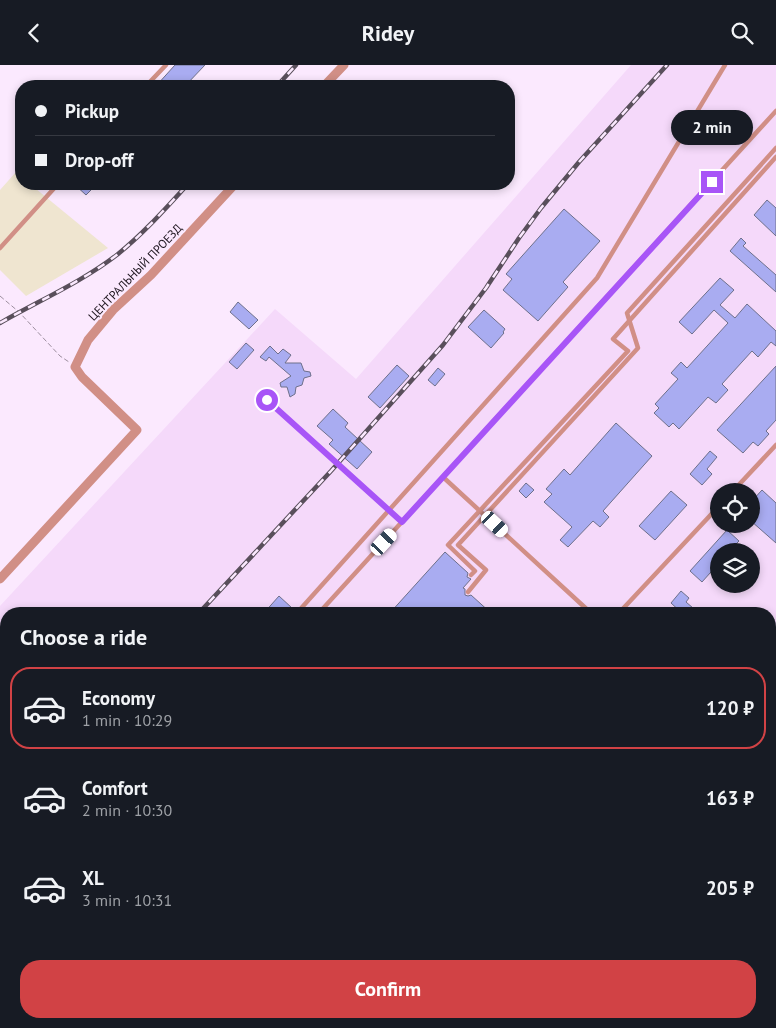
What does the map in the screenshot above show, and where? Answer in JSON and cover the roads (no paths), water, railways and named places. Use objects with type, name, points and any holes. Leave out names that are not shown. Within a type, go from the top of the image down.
[{"type":"street","points":[[330,80],[344,65]]},
{"type":"street","name":"ЦЕНТРАЛЬНЫЙ ПРОЕЗД","points":[[0,579],[137,430],[82,377],[76,367],[88,340],[113,310],[151,275],[229,190]]},
{"type":"lane","points":[[152,80],[166,65]]},
{"type":"lane","points":[[302,607],[597,278],[725,65]]},
{"type":"lane","points":[[324,607],[776,111]]},
{"type":"lane","points":[[468,592],[486,570],[458,545],[638,348],[626,313],[776,148]]},
{"type":"lane","points":[[471,575],[475,571],[448,545],[628,351],[613,339],[776,157]]},
{"type":"lane","points":[[0,248],[53,190]]},
{"type":"lane","points":[[267,400],[402,522]]},
{"type":"lane","points":[[740,483],[776,445]]},
{"type":"lane","points":[[443,477],[584,607]]},
{"type":"lane","points":[[625,607],[710,516]]},
{"type":"railway","points":[[282,80],[296,65]]},
{"type":"railway","points":[[205,607],[331,471],[443,345],[486,288],[541,208],[579,162],[667,65]]},
{"type":"railway","points":[[0,323],[75,282],[118,254],[146,229],[182,190]]}]
